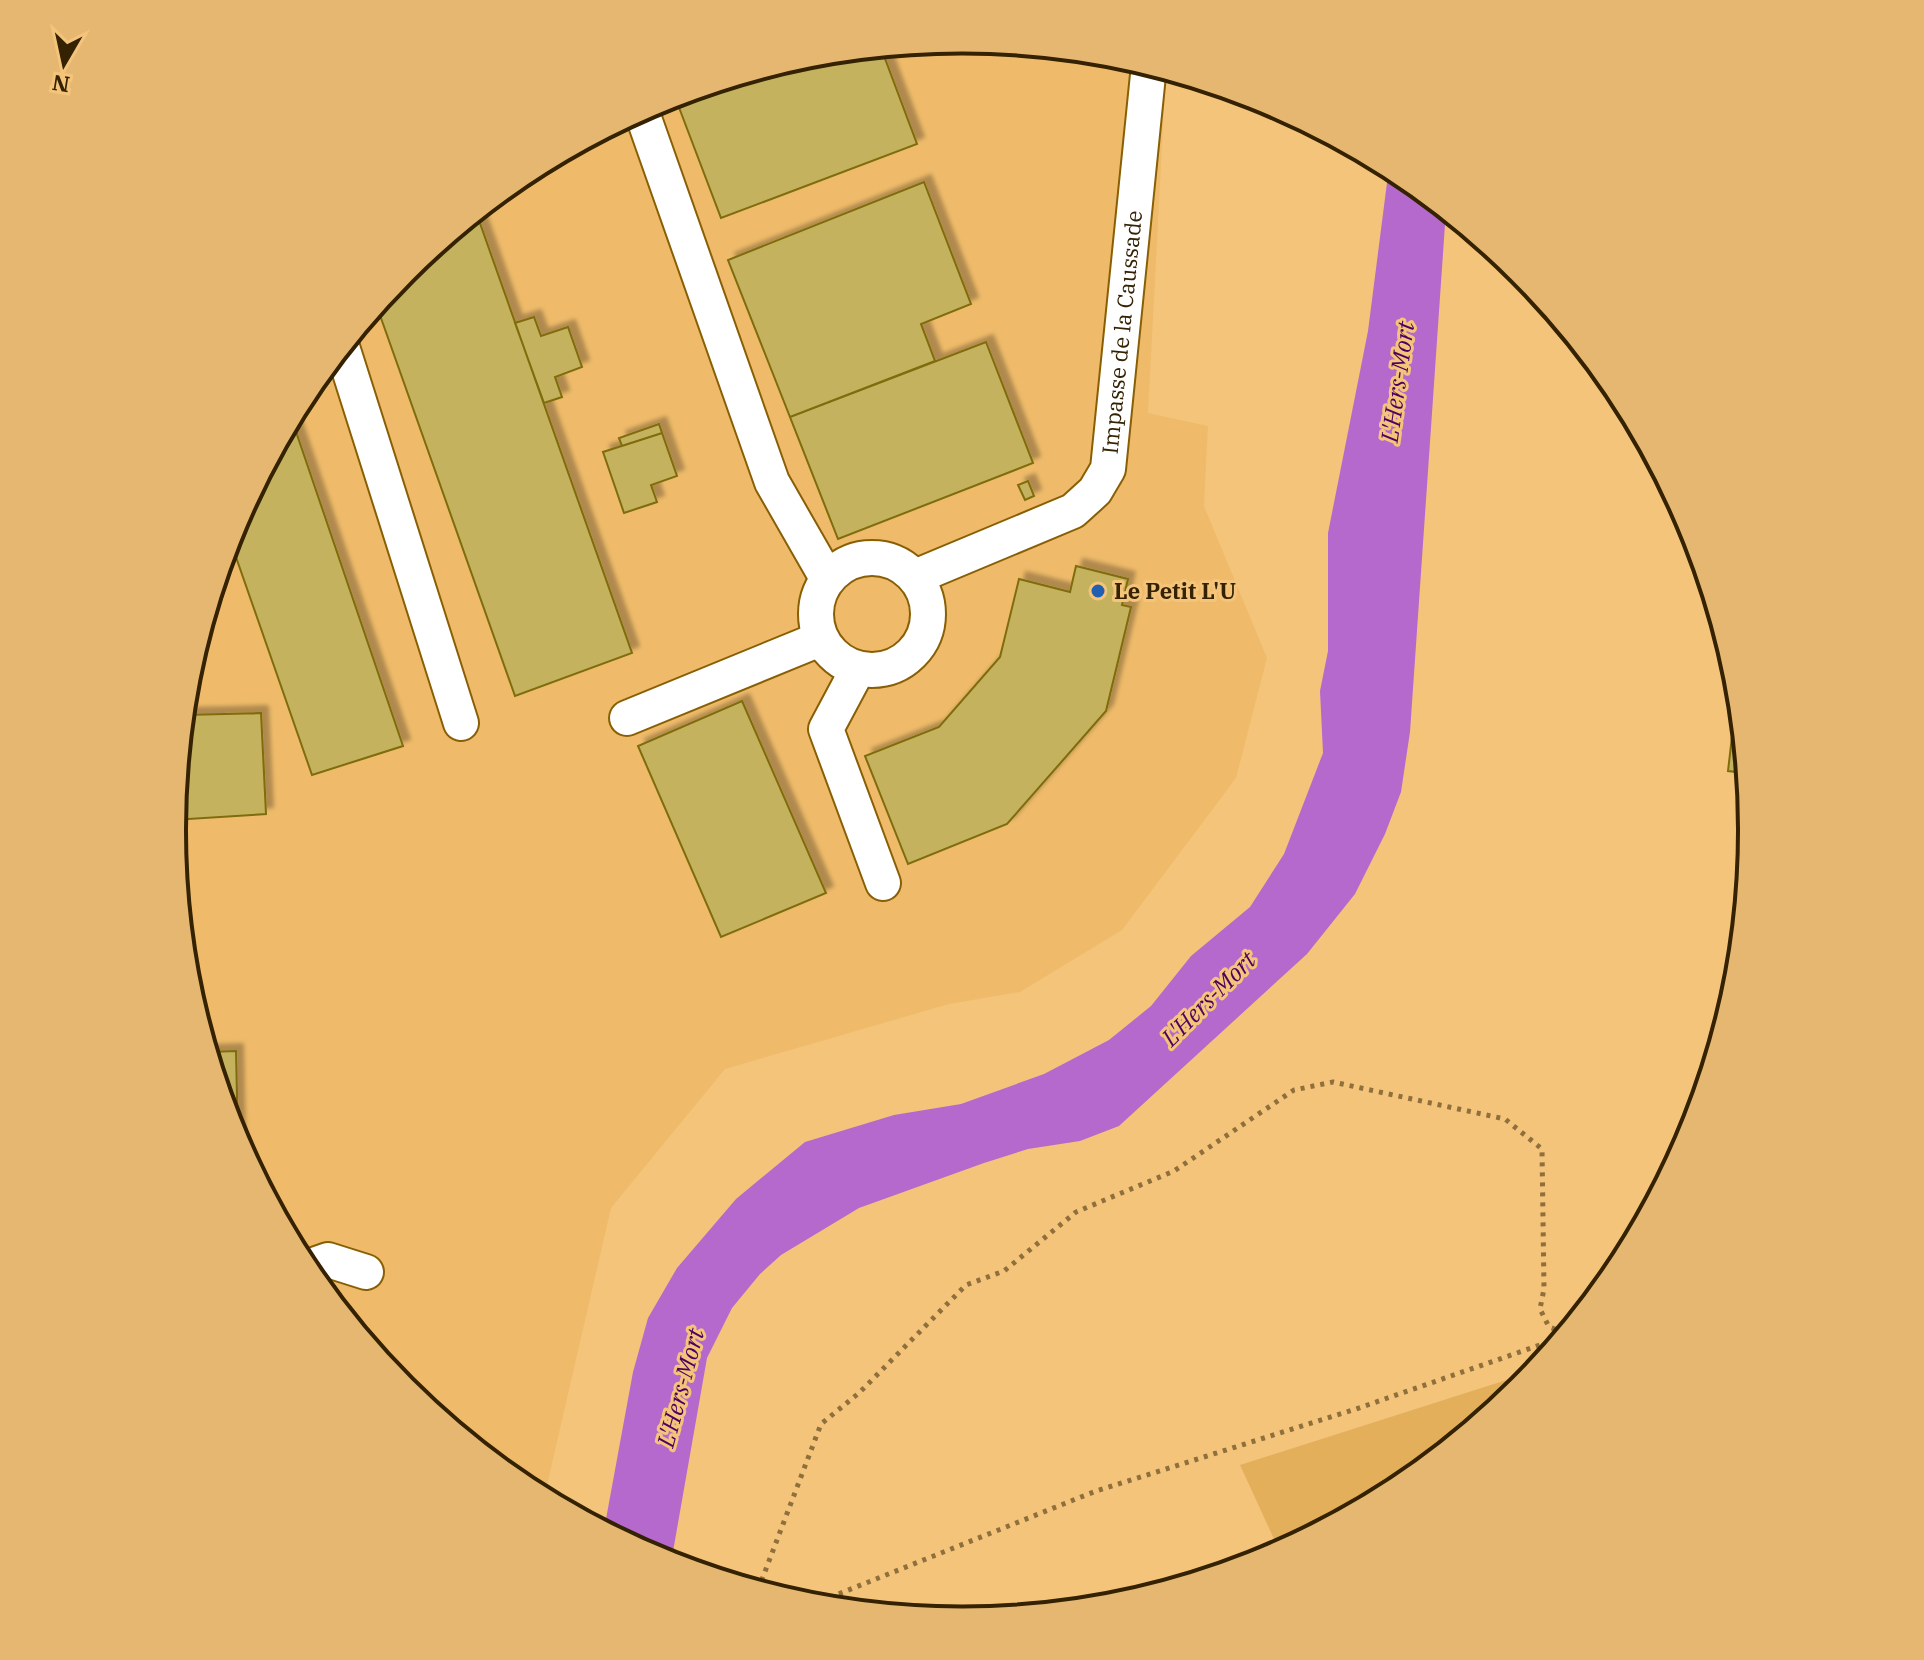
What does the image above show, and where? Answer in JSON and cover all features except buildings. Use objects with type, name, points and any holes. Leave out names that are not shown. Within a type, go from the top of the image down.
[{"type":"street","name":"Impasse de la Caussade","points":[[915,577],[1073,511],[1095,491],[1108,469],[1148,77]]},
{"type":"street","points":[[645,122],[772,482],[827,578]]},
{"type":"street","points":[[346,359],[461,723]]},
{"type":"street","points":[[868,557],[900,564],[915,577],[927,598],[929,625],[918,648],[892,667],[878,671],[858,669],[838,659],[820,639],[815,617],[818,596],[827,578],[843,565],[868,557]]},
{"type":"street","points":[[627,718],[820,639]]},
{"type":"street","points":[[858,669],[826,729],[883,883]]},
{"type":"street","points":[[319,1263],[328,1260],[366,1272]]},
{"type":"path","points":[[762,1580],[821,1424],[859,1393],[966,1285],[1004,1271],[1076,1212],[1174,1171],[1294,1090],[1333,1082],[1505,1119],[1542,1149],[1544,1289],[1540,1309],[1549,1327],[1555,1330]]},
{"type":"path","points":[[836,1595],[1096,1491],[1356,1409],[1545,1342]]},
{"type":"shaded area","points":[[911,56],[1013,56],[1113,69],[1165,81],[1148,413],[1208,426],[1204,506],[1267,658],[1236,778],[1122,930],[1020,992],[949,1004],[725,1069],[611,1208],[547,1485],[490,1446],[450,1413],[379,1342],[317,1261],[266,1173],[245,1127],[212,1031],[193,931],[186,830],[193,729],[212,629],[245,533],[266,487],[290,442],[346,358],[413,281],[490,214],[531,185],[574,158],[665,113],[761,80],[861,61]]},
{"type":"shaded area","points":[[1511,1379],[1434,1446],[1393,1475],[1350,1502],[1274,1540],[1240,1465]]},
{"type":"water","name":"L'Hers-Mort","points":[[1387,181],[1445,223],[1410,732],[1401,792],[1385,834],[1355,894],[1307,954],[1119,1126],[1080,1141],[1028,1149],[859,1208],[781,1255],[760,1274],[732,1308],[707,1358],[673,1550],[606,1519],[633,1372],[648,1318],[677,1268],[736,1199],[805,1142],[894,1115],[961,1104],[1044,1074],[1109,1040],[1151,1006],[1191,956],[1250,907],[1284,854],[1323,753],[1320,691],[1328,651],[1328,533],[1368,331]]},
{"type":"place","name":"Le Petit L'U","points":[[1098,591]]}]
